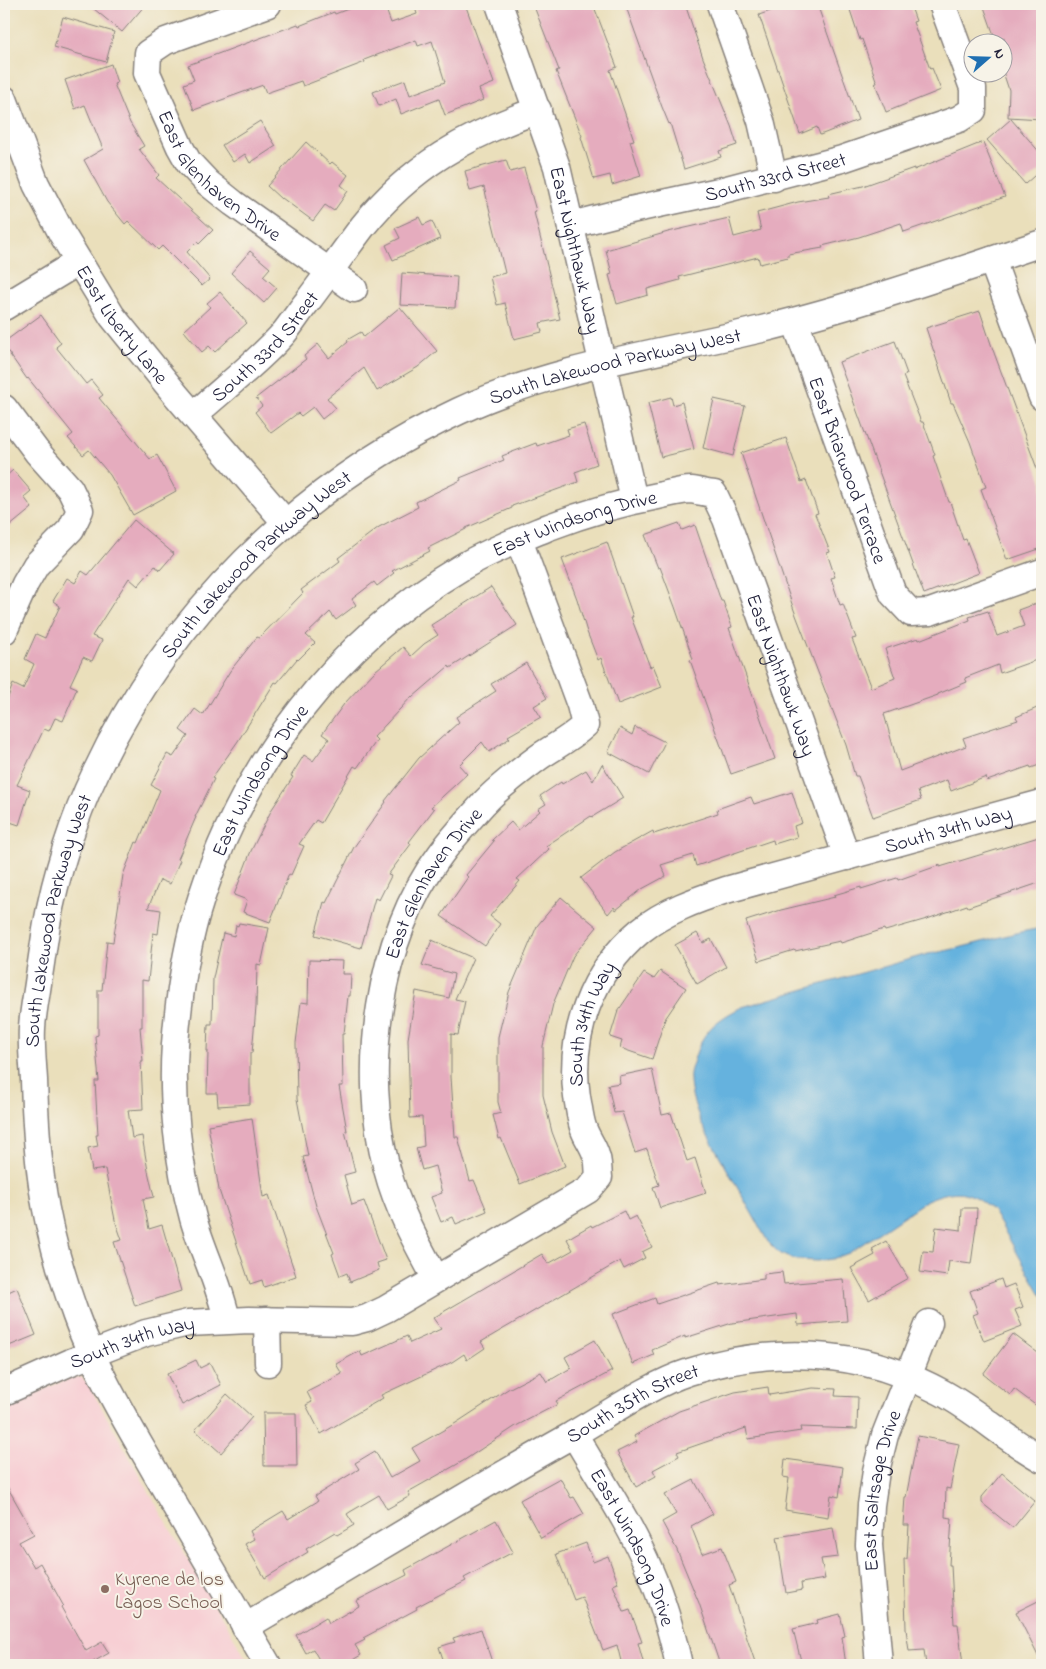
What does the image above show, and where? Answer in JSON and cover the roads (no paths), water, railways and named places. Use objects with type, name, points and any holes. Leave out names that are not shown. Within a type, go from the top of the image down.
[{"type":"street","name":"East Glenhaven Drive","points":[[268,4],[166,41],[148,53],[147,73],[189,163],[208,183],[233,203],[329,272]]},
{"type":"street","name":"East Nighthawk Way","points":[[499,4],[557,167],[634,500]]},
{"type":"street","points":[[720,4],[761,121],[774,178]]},
{"type":"street","name":"South 33rd Street","points":[[571,225],[774,178],[885,145],[959,119],[973,110],[973,88],[942,4]]},
{"type":"street","name":"East Liberty Lane","points":[[4,99],[36,184],[78,262],[112,316],[164,381],[286,523]]},
{"type":"street","name":"South 33rd Street","points":[[194,415],[284,332],[364,225],[405,182],[428,163],[482,131],[538,110]]},
{"type":"street","name":"South Lakewood Parkway West","points":[[268,1665],[101,1374],[77,1318],[61,1267],[42,1184],[35,1112],[32,1028],[47,919],[66,847],[93,777],[128,710],[172,644],[226,578],[286,523],[326,490],[357,467],[427,427],[461,410],[513,389],[559,375],[795,321],[898,292],[1042,243]]},
{"type":"street","points":[[992,260],[1042,397]]},
{"type":"street","points":[[4,307],[78,262]]},
{"type":"street","name":"South 33rd Street","points":[[329,272],[354,289]]},
{"type":"street","name":"East Briarwood Terrace","points":[[795,321],[893,594],[911,613],[930,612],[1042,572]]},
{"type":"street","points":[[4,408],[37,452],[70,489],[80,510],[71,529],[36,565],[25,584],[4,631]]},
{"type":"street","name":"East Windsong Drive","points":[[227,1320],[223,1302],[193,1218],[181,1156],[174,1096],[175,1045],[188,948],[201,899],[225,834],[252,779],[305,702],[343,661],[379,627],[412,601],[462,567],[519,540],[580,515],[613,504],[689,490],[714,494]]},
{"type":"street","name":"East Nighthawk Way","points":[[714,494],[726,519],[847,857]]},
{"type":"street","name":"East Glenhaven Drive","points":[[436,1279],[408,1226],[387,1169],[377,1115],[375,1038],[392,956],[406,916],[439,856],[485,802],[514,776],[569,739],[585,725],[580,704],[519,540]]},
{"type":"street","name":"South 34th Way","points":[[4,1392],[146,1333],[188,1323],[227,1320],[352,1322],[386,1309],[588,1190],[599,1177],[597,1156],[583,1127],[578,1104],[575,1057],[580,1026],[594,988],[618,953],[641,930],[666,914],[726,890],[1042,803]]},
{"type":"street","points":[[267,1320],[268,1363]]},
{"type":"street","name":"East Saltsage Drive","points":[[879,1665],[869,1545],[871,1504],[876,1471],[885,1435],[929,1323]]},
{"type":"street","name":"South 35th Street","points":[[245,1626],[659,1385],[687,1373],[735,1360],[766,1356],[803,1356],[838,1358],[866,1363],[908,1377],[942,1393],[1042,1459]]},
{"type":"street","name":"East Windsong Drive","points":[[574,1434],[637,1542],[650,1570],[673,1634],[680,1665]]},
{"type":"water","points":[[1042,928],[1042,1296],[993,1211],[977,1198],[962,1193],[955,1192],[927,1200],[849,1253],[832,1259],[817,1261],[797,1260],[780,1254],[768,1242],[702,1125],[696,1109],[691,1091],[690,1074],[697,1050],[706,1034],[717,1022],[742,1007],[928,954]]},
{"type":"place","name":"Kyrene de los Lagos School","points":[[105,1589]]}]
